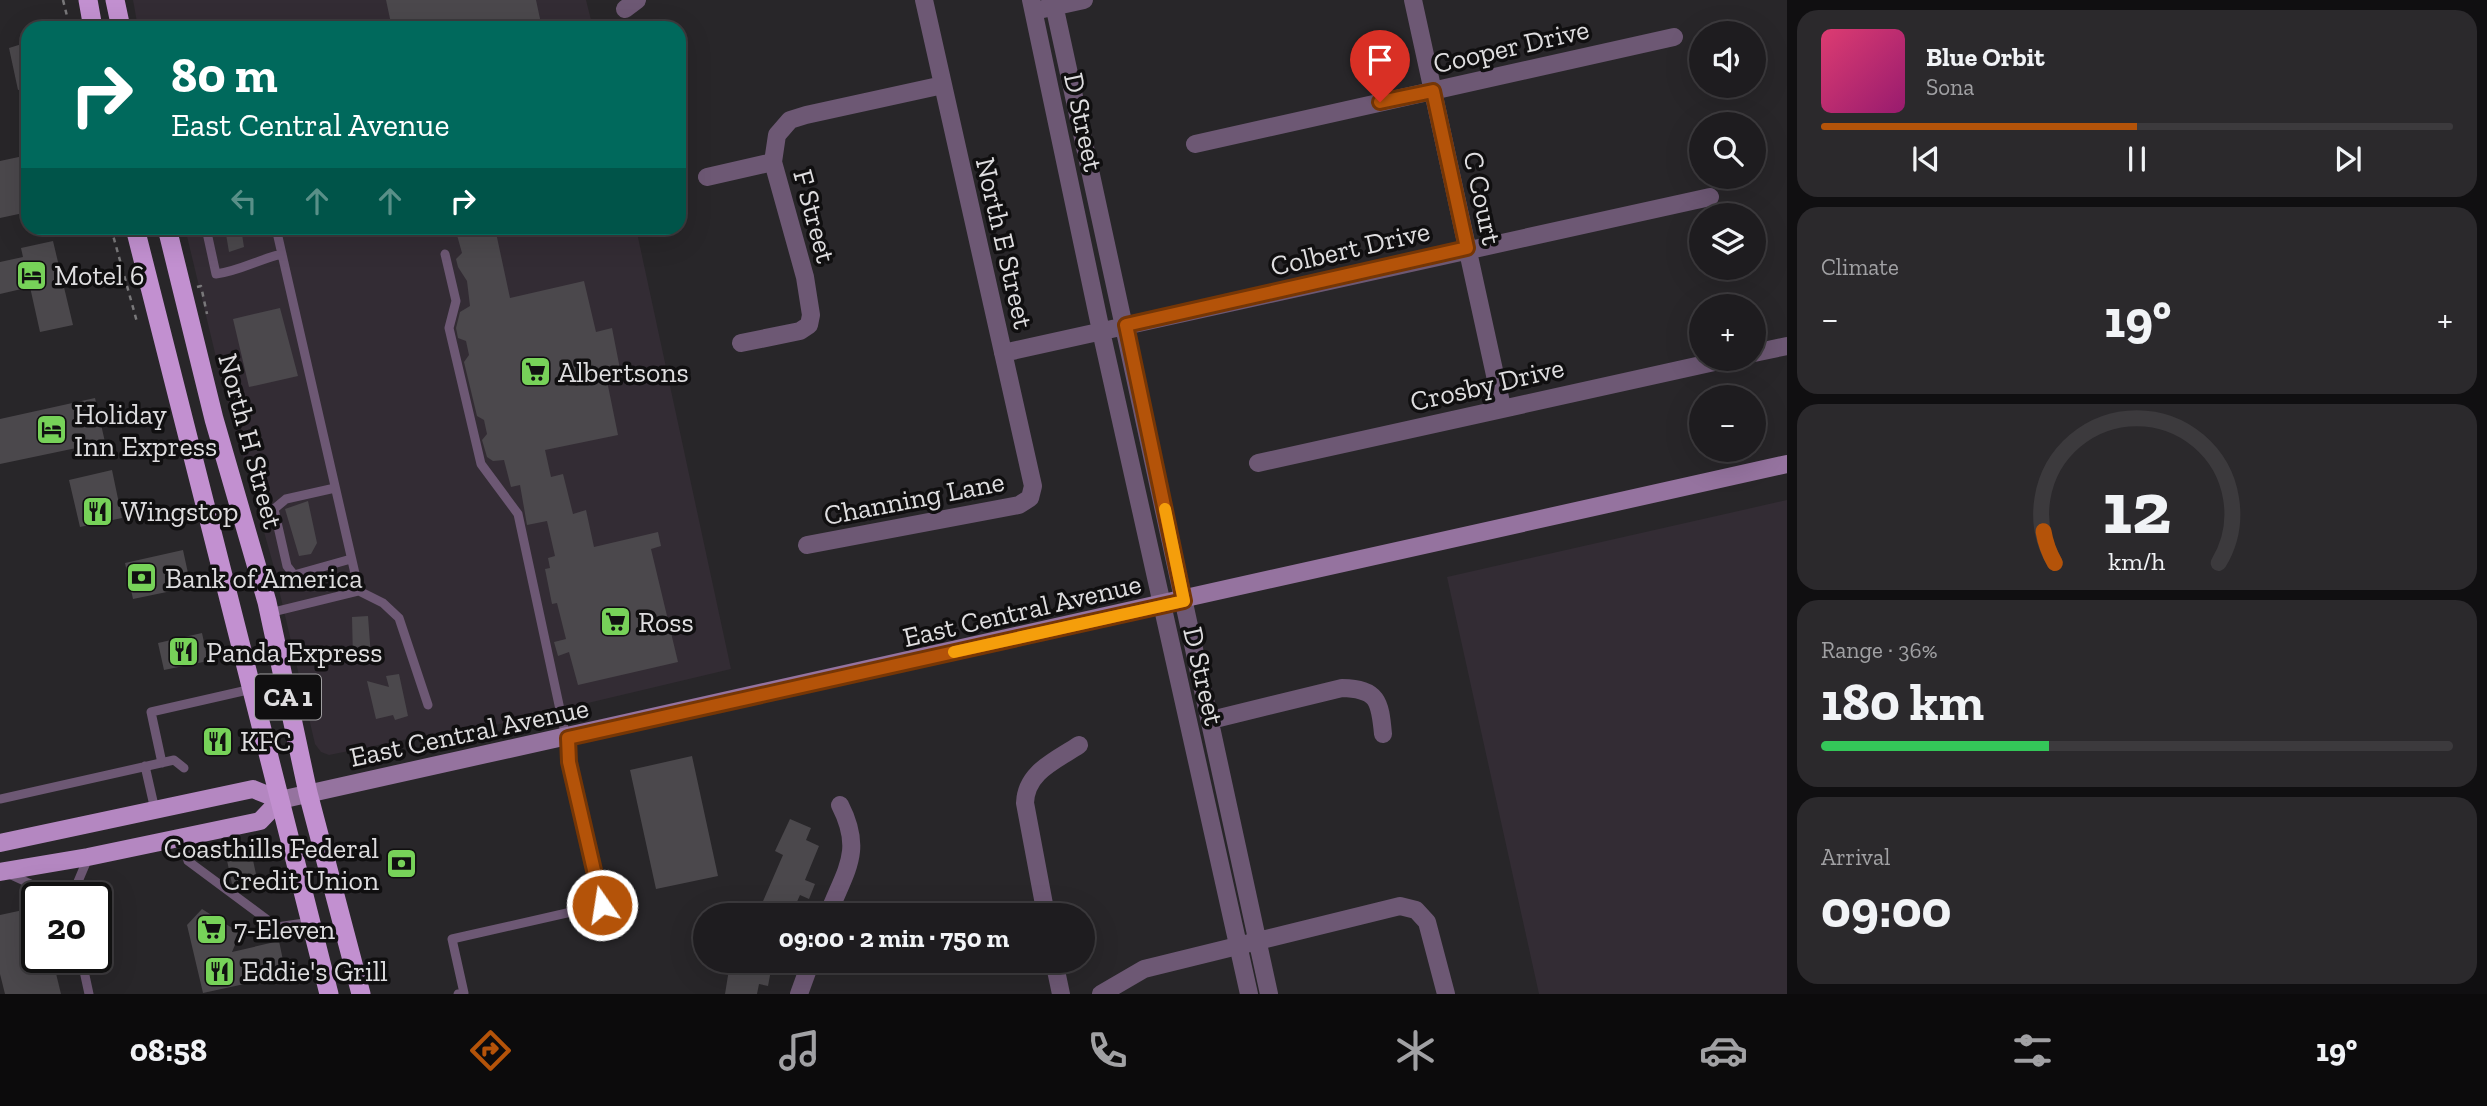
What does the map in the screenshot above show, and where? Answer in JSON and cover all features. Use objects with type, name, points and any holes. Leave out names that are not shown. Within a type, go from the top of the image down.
[{"type":"highway","points":[[88,0],[92,21]]},
{"type":"highway","points":[[115,0],[120,21]]},
{"type":"highway","name":"CA 1","points":[[137,235],[329,994]]},
{"type":"highway","name":"North H Street","points":[[169,235],[214,419],[269,613],[308,793],[360,994]]},
{"type":"main road","name":"East Central Avenue","points":[[279,800],[1184,601],[1787,464]]},
{"type":"main road","points":[[0,841],[253,789],[279,800],[260,821],[4,873]]},
{"type":"street","name":"North E Street","points":[[924,0],[1026,447],[1033,486],[1030,498]]},
{"type":"street","points":[[1032,6],[1084,0]]},
{"type":"street","name":"C Court","points":[[1413,0],[1502,407]]},
{"type":"street","name":"D Street","points":[[1054,3],[1211,719],[1248,944],[1250,994]]},
{"type":"street","name":"D Street","points":[[1032,6],[1161,606],[1248,944],[1269,994]]},
{"type":"street","name":"Cooper Drive","points":[[1195,144],[1674,37]]},
{"type":"street","name":"F Street","points":[[741,343],[800,331],[809,325],[811,315],[804,277],[773,162],[778,135],[783,126],[790,120],[825,110],[943,85]]},
{"type":"street","points":[[707,177],[773,162]]},
{"type":"street","name":"Colbert Drive","points":[[1003,353],[1467,248],[1710,197]]},
{"type":"street","points":[[1766,350],[1787,346]]},
{"type":"street","name":"Crosby Drive","points":[[1258,463],[1689,367]]},
{"type":"street","name":"Channing Lane","points":[[807,545],[1019,505],[1030,498]]},
{"type":"street","points":[[1211,719],[1342,688],[1362,689],[1369,693],[1381,708],[1383,734]]},
{"type":"street","points":[[1044,903],[1024,803],[1026,788],[1033,775],[1079,745]]},
{"type":"street","points":[[833,903],[854,847],[851,827],[840,805]]},
{"type":"street","points":[[1101,994],[1144,969],[1400,905],[1416,910],[1427,922],[1446,994]]},
{"type":"street","points":[[799,994],[807,973]]},
{"type":"street","points":[[1057,973],[1061,994]]},
{"type":"lane","points":[[208,235],[216,274],[236,271],[265,258],[282,254]]},
{"type":"lane","points":[[278,235],[359,591]]},
{"type":"lane","points":[[445,254],[456,301],[449,328],[481,464],[519,514],[568,738],[569,762],[602,905],[452,939],[464,993],[458,994]]},
{"type":"lane","points":[[335,488],[286,499],[274,509],[287,566],[294,575],[351,559]]},
{"type":"lane","points":[[269,613],[359,591],[383,603],[399,618],[428,705]]},
{"type":"lane","points":[[162,763],[150,712],[253,689]]},
{"type":"lane","points":[[0,799],[174,760],[184,768]]},
{"type":"lane","points":[[145,766],[155,810]]},
{"type":"lane","points":[[183,838],[188,861],[278,928],[311,922]]},
{"type":"lane","points":[[78,882],[88,858]]},
{"type":"lane","points":[[4,873],[25,882]]},
{"type":"lane","points":[[84,973],[89,994]]},
{"type":"path","points":[[63,0],[68,21]]},
{"type":"path","points":[[113,235],[137,322]]},
{"type":"shaded area","points":[[133,0],[586,0],[591,21],[137,21]]},
{"type":"shaded area","points":[[187,235],[638,235],[731,669],[458,734],[443,732],[329,755],[321,752],[315,744],[273,564],[221,378]]},
{"type":"shaded area","points":[[1787,500],[1787,994],[1539,994],[1447,577]]},
{"type":"building","points":[[386,0],[536,0],[540,21],[390,21]]},
{"type":"building","points":[[21,44],[21,89],[18,90],[9,48]]},
{"type":"building","points":[[21,156],[21,214],[0,218],[0,161]]},
{"type":"building","points":[[226,235],[242,235],[244,247],[229,252]]},
{"type":"building","points":[[457,235],[496,235],[510,298],[584,281],[596,332],[612,328],[620,369],[605,371],[618,435],[545,450],[551,477],[563,474],[573,514],[586,510],[594,547],[658,532],[661,546],[651,549],[678,662],[578,685],[569,652],[558,656],[554,642],[566,639],[557,603],[552,604],[545,569],[550,568],[548,558],[555,556],[547,521],[527,525],[520,485],[511,487],[504,460],[493,461],[487,457],[482,440],[487,434],[484,420],[477,416],[464,362],[469,355],[466,341],[458,338],[456,328],[460,312],[470,306],[467,281],[456,259],[462,253]]},
{"type":"building","name":"Motel 6","points":[[53,241],[73,325],[40,332],[30,287],[0,294],[0,262],[23,257],[21,248]]},
{"type":"building","points":[[280,308],[298,376],[249,387],[233,319]]},
{"type":"building","name":"Holiday Inn Express","points":[[95,398],[105,442],[0,464],[0,419]]},
{"type":"building","points":[[112,470],[122,518],[80,527],[69,480]]},
{"type":"building","points":[[308,501],[317,543],[311,554],[299,556],[285,509]]},
{"type":"building","points":[[183,550],[191,587],[133,599],[125,563]]},
{"type":"building","points":[[368,616],[371,657],[353,659],[352,617]]},
{"type":"building","name":"Panda Express","points":[[202,633],[208,661],[164,670],[158,643]]},
{"type":"building","points":[[399,674],[408,716],[395,720],[393,715],[376,719],[367,681],[389,687],[386,676]]},
{"type":"building","points":[[692,756],[718,876],[656,889],[630,770]]},
{"type":"building","points":[[790,819],[811,828],[806,840],[819,846],[805,880],[815,884],[809,899],[800,895],[796,903],[762,903],[783,855],[775,851]]},
{"type":"building","points":[[250,846],[257,879],[232,884],[225,851]]},
{"type":"building","points":[[202,909],[240,933],[232,952],[279,941],[286,975],[203,993],[187,925]]},
{"type":"building","points":[[21,910],[21,973],[56,973],[61,994],[5,994],[0,974],[0,915]]},
{"type":"building","points":[[728,973],[770,973],[768,986],[759,984],[757,994],[725,994]]},
{"type":"slow traffic","points":[[954,652],[1184,601],[1165,509]]},
{"type":"place","name":"Motel 6","points":[[31,275]]},
{"type":"place","name":"Albertsons","points":[[535,372]]},
{"type":"place","name":"Holiday Inn Express","points":[[51,430]]},
{"type":"place","name":"Wingstop","points":[[98,511]]},
{"type":"place","name":"Bank of America","points":[[142,578]]},
{"type":"place","name":"Ross","points":[[615,622]]},
{"type":"place","name":"Panda Express","points":[[183,652]]},
{"type":"place","name":"KFC","points":[[217,741]]},
{"type":"place","name":"Coasthills Federal Credit Union","points":[[402,864]]},
{"type":"place","name":"7-Eleven","points":[[211,929]]},
{"type":"place","name":"Eddie's Grill","points":[[219,971]]},
{"type":"route","points":[[602,905],[569,762],[568,738],[1184,601],[1126,325],[1467,248],[1433,91],[1380,102]]}]
